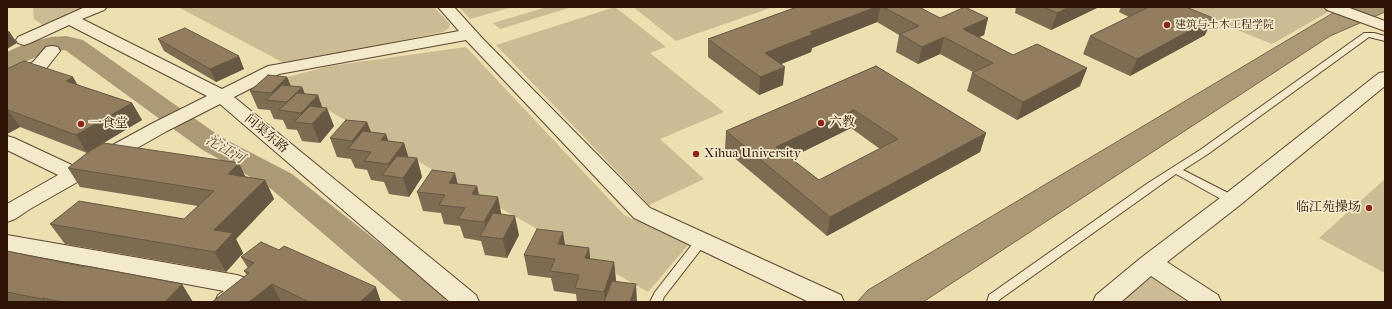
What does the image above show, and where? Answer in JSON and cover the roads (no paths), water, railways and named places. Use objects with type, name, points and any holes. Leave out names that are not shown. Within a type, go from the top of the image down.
[{"type":"street","points":[[24,40],[69,19],[100,7]]},
{"type":"street","points":[[446,7],[470,34],[642,213],[832,302]]},
{"type":"street","points":[[1332,7],[1382,25]]},
{"type":"street","name":"问渠东路","points":[[69,19],[217,98],[467,302]]},
{"type":"street","points":[[7,214],[22,204],[160,127],[274,70],[470,34]]},
{"type":"street","points":[[7,83],[39,66],[52,51]]},
{"type":"street","points":[[1105,302],[1150,263],[1232,200],[1385,77]]},
{"type":"street","points":[[7,142],[74,175]]},
{"type":"street","points":[[7,243],[237,284],[240,291],[227,302]]},
{"type":"street","points":[[1150,263],[1210,302]]},
{"type":"lane","points":[[992,302],[993,298],[1204,152],[1367,35],[1374,35],[1385,39]]},
{"type":"lane","points":[[1176,170],[1232,200]]},
{"type":"lane","points":[[656,302],[659,295],[698,245]]},
{"type":"waterway","name":"沱江河","points":[[7,61],[36,48],[51,44],[66,43],[74,45],[211,143],[281,181],[428,302]]},
{"type":"place","name":"建筑与土木工程学院","points":[[1167,25]]},
{"type":"place","name":"六教","points":[[821,123]]},
{"type":"place","name":"一食堂","points":[[81,124]]},
{"type":"place","name":"Xihua University","points":[[696,154]]},
{"type":"place","name":"临江苑操场","points":[[1369,208]]}]
